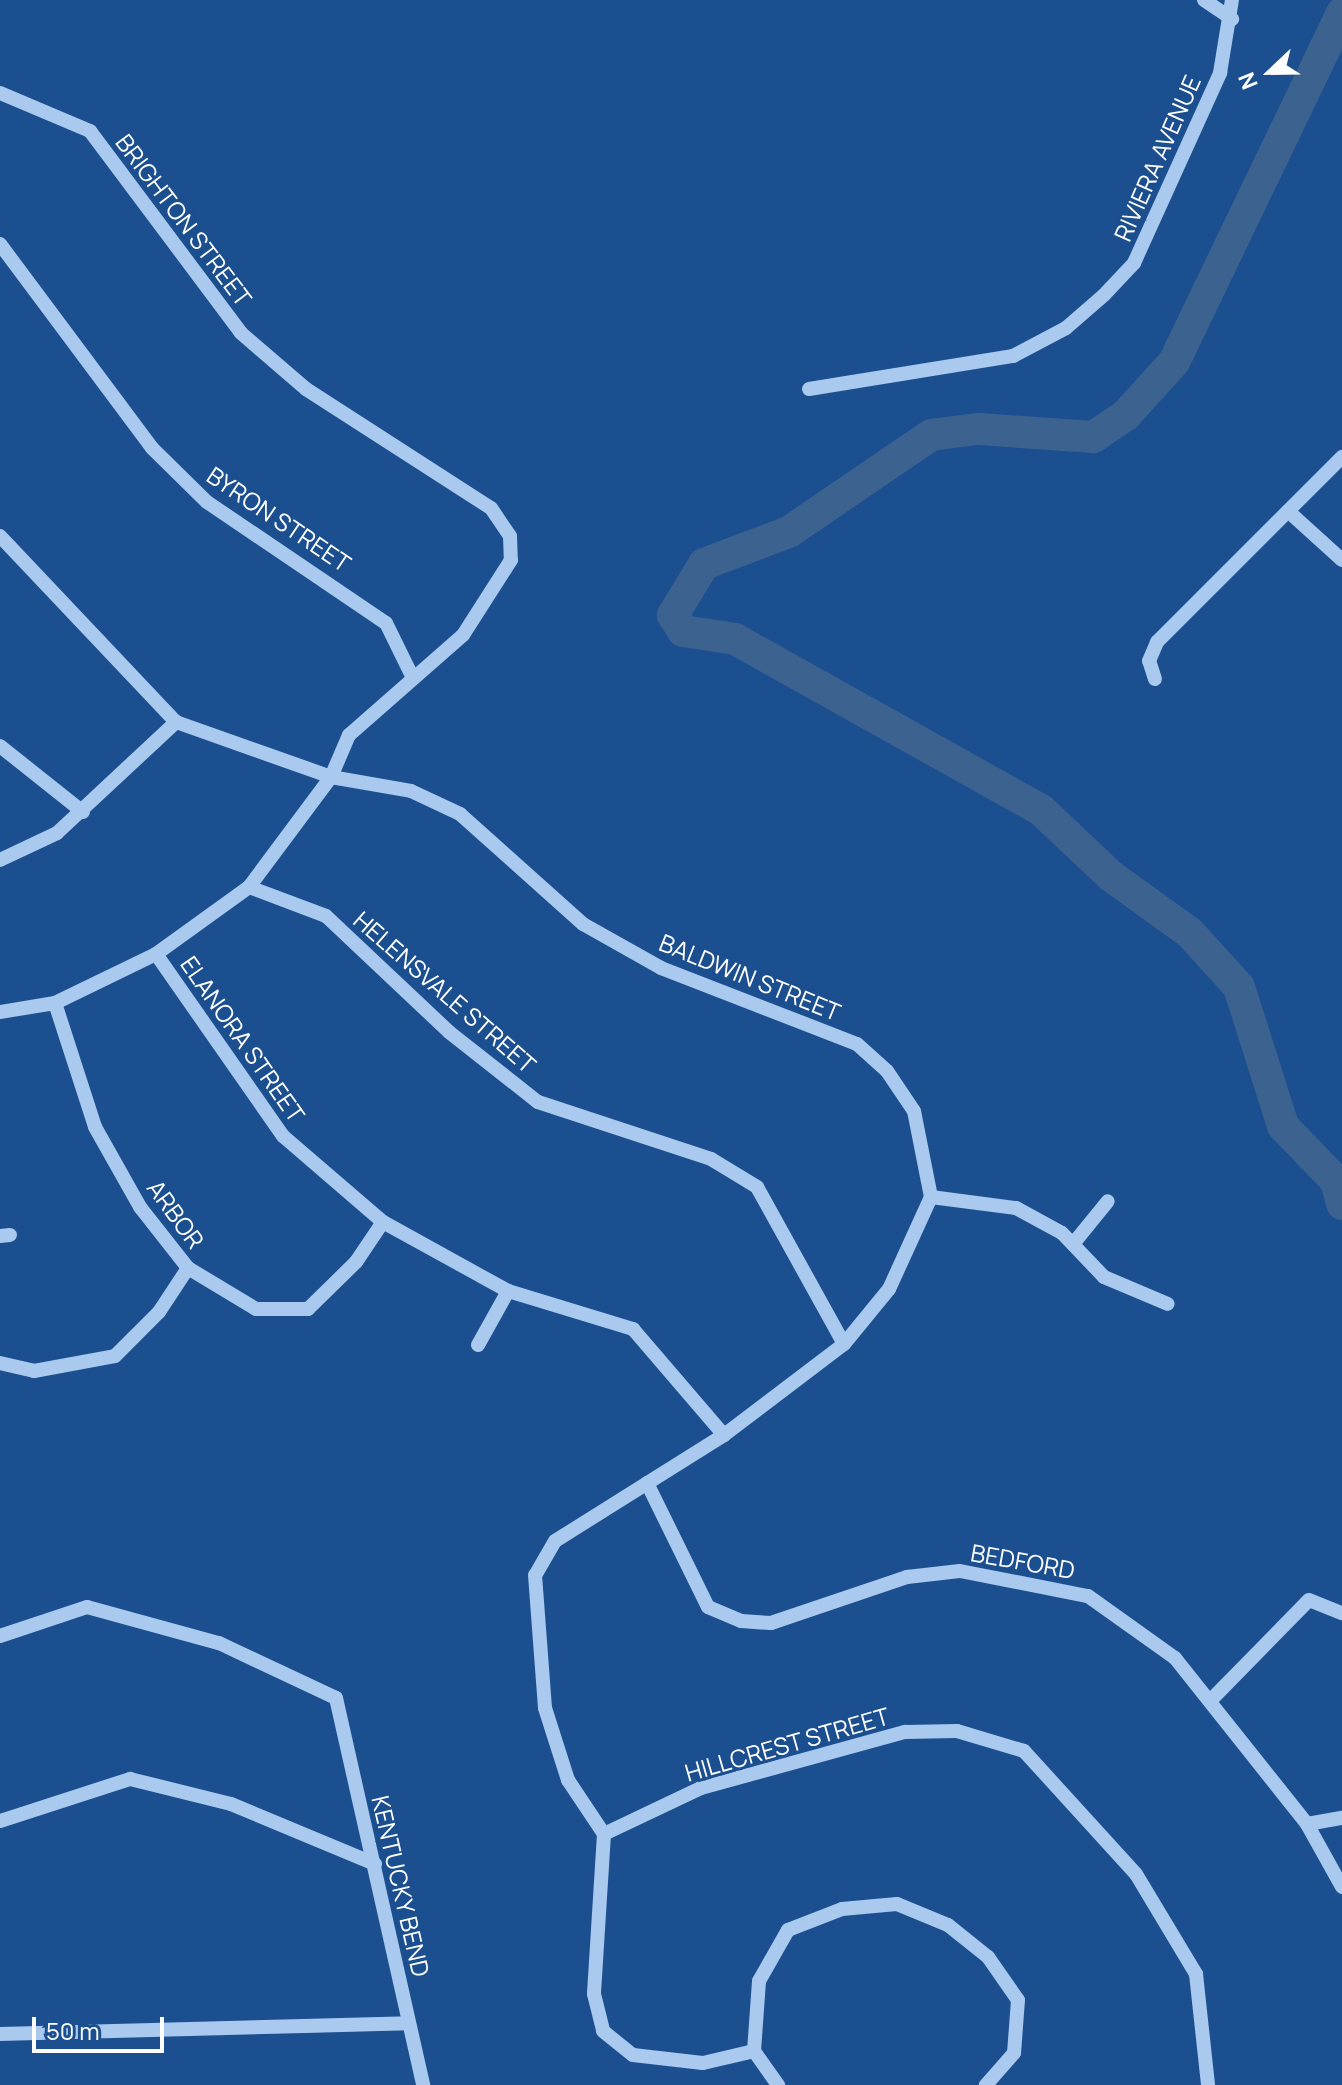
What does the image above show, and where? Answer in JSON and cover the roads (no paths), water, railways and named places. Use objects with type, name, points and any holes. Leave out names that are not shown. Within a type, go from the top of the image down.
[{"type":"street","points":[[1204,0],[1232,19]]},
{"type":"street","name":"RIVIERA AVENUE","points":[[809,389],[1013,356],[1095,303],[1134,263],[1220,73],[1232,19],[1232,0]]},
{"type":"street","name":"BRIGHTON STREET","points":[[0,93],[90,131],[241,333],[306,389],[491,508],[510,536],[511,560],[463,635],[413,678]]},
{"type":"street","name":"BYRON STREET","points":[[0,244],[152,448],[207,502],[386,623],[413,678]]},
{"type":"street","points":[[1155,679],[1149,661],[1157,642],[1342,457]]},
{"type":"street","points":[[1288,511],[1342,560]]},
{"type":"street","points":[[0,536],[176,722],[83,812],[0,860]]},
{"type":"street","points":[[0,1012],[55,1003],[156,954],[249,887],[331,777],[349,735],[413,678]]},
{"type":"street","name":"BALDWIN STREET","points":[[176,722],[331,777],[411,791],[460,814],[583,924],[661,968],[857,1044],[887,1071],[914,1111],[931,1197]]},
{"type":"street","points":[[0,746],[83,812]]},
{"type":"street","name":"HELENSVALE STREET","points":[[249,887],[326,916],[538,1102],[711,1159],[757,1187],[844,1344]]},
{"type":"street","name":"ELANORA STREET","points":[[156,954],[283,1136],[383,1222],[508,1291],[633,1329],[724,1435]]},
{"type":"street","name":"ARBOR","points":[[55,1003],[95,1127],[140,1207],[188,1268],[256,1309],[308,1309],[356,1262],[383,1222]]},
{"type":"street","points":[[754,2051],[703,2063],[633,2055],[603,2031],[594,1994],[604,1834],[568,1780],[545,1708],[535,1575],[555,1541],[724,1435],[844,1344],[889,1289],[931,1197],[1016,1208],[1073,1244],[1104,1277],[1168,1304]]},
{"type":"street","points":[[1073,1244],[1108,1201]]},
{"type":"street","points":[[0,1363],[34,1371],[115,1356],[159,1312],[188,1268]]},
{"type":"street","points":[[478,1345],[508,1291]]},
{"type":"street","name":"BEDFORD","points":[[647,1483],[708,1607],[741,1621],[771,1623],[907,1577],[960,1571],[1017,1578],[1088,1596],[1175,1658],[1307,1824],[1342,1887]]},
{"type":"street","points":[[1210,1701],[1309,1600],[1342,1613]]},
{"type":"street","name":"KENTUCKY BEND","points":[[0,1636],[87,1607],[219,1643],[336,1698],[423,2085]]},
{"type":"street","name":"HILLCREST STREET","points":[[604,1834],[701,1788],[905,1732],[957,1731],[1024,1751],[1136,1874],[1196,1974],[1208,2085]]},
{"type":"street","points":[[0,1821],[130,1779],[231,1804],[375,1864]]},
{"type":"street","points":[[1307,1824],[1342,1818]]},
{"type":"street","points":[[778,2085],[754,2051],[759,1981],[788,1930],[842,1909],[897,1904],[948,1925],[988,1957],[1018,2000],[1014,2053],[986,2085]]},
{"type":"street","points":[[0,2034],[409,2023]]},
{"type":"waterway","points":[[1342,13],[1174,362],[1126,415],[1093,437],[978,429],[931,435],[789,532],[704,564],[673,615],[683,631],[735,639],[1041,810],[1111,876],[1190,933],[1239,987],[1283,1126],[1336,1181],[1342,1204]]}]
